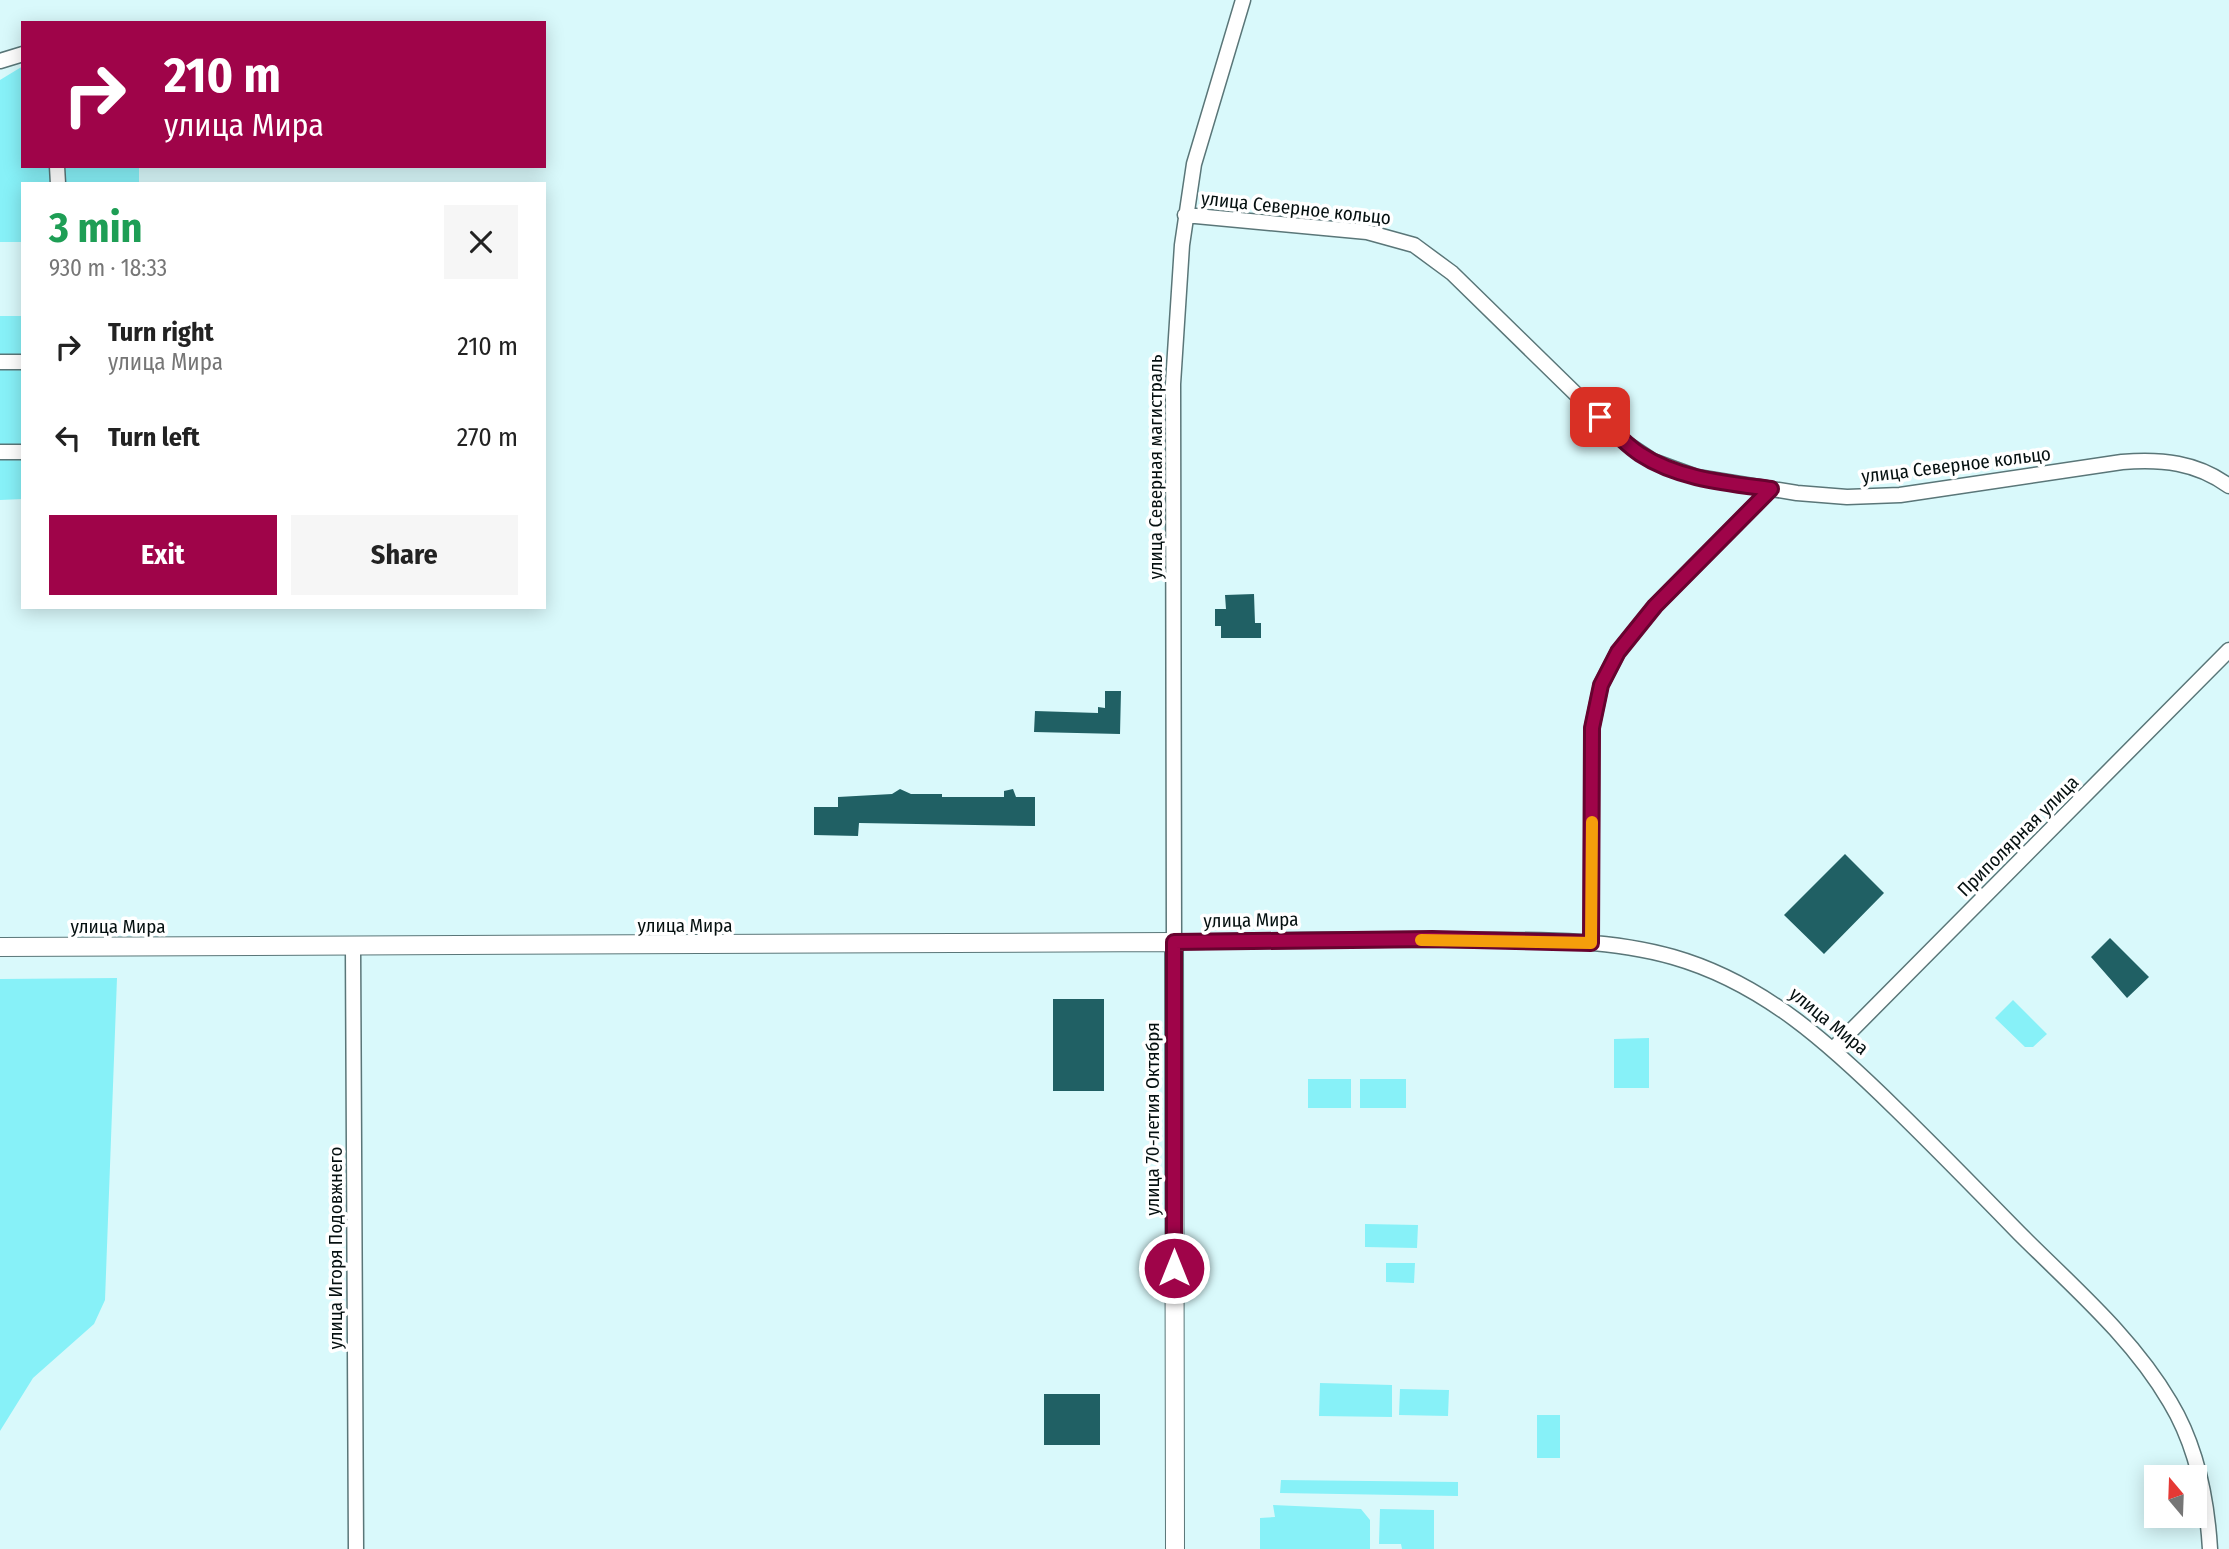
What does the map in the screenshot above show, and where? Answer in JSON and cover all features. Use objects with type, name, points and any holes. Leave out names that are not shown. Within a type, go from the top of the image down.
[{"type":"main road","name":"улица Мира","points":[[0,947],[1174,942]]},
{"type":"main road","name":"улица 70-летия Октября","points":[[1174,942],[1175,1549]]},
{"type":"street","name":"улица Северная магистраль","points":[[1174,942],[1173,384],[1185,215],[1204,126],[1242,0]]},
{"type":"street","points":[[0,61],[21,55]]},
{"type":"street","name":"улица Северное кольцо","points":[[1185,215],[1367,232],[1414,246],[1456,276],[1640,454],[1668,468],[1697,477],[1822,496],[1874,497],[2142,460],[2189,465],[2229,486]]},
{"type":"street","points":[[0,362],[21,362]]},
{"type":"street","points":[[0,452],[21,452]]},
{"type":"street","points":[[1591,943],[1592,728],[1601,685],[1618,652],[1655,606],[1771,489]]},
{"type":"street","name":"Приполярная улица","points":[[1834,1048],[2229,650]]},
{"type":"street","name":"улица Мира","points":[[1174,942],[1432,939],[1591,943],[1651,951],[1711,970],[1773,1003],[1834,1048],[2095,1309],[2152,1375],[2176,1413],[2193,1455],[2205,1504],[2210,1549]]},
{"type":"street","name":"улица Игоря Подовжнего","points":[[353,947],[356,1549]]},
{"type":"shaded area","points":[[21,67],[21,168],[139,168],[139,182],[21,182],[21,242],[0,242],[0,80]]},
{"type":"shaded area","points":[[0,316],[21,316],[21,499],[0,500]]},
{"type":"shaded area","points":[[117,978],[105,1300],[94,1324],[33,1378],[0,1431],[0,979]]},
{"type":"shaded area","points":[[2013,1000],[2047,1034],[2033,1047],[2025,1047],[1995,1018]]},
{"type":"shaded area","points":[[1649,1038],[1649,1088],[1614,1088],[1614,1039]]},
{"type":"shaded area","points":[[1308,1079],[1351,1079],[1351,1108],[1308,1108]]},
{"type":"shaded area","points":[[1360,1079],[1406,1079],[1406,1108],[1360,1108]]},
{"type":"shaded area","points":[[1365,1224],[1418,1225],[1417,1248],[1365,1247]]},
{"type":"shaded area","points":[[1386,1263],[1415,1263],[1414,1283],[1386,1282]]},
{"type":"shaded area","points":[[1320,1383],[1392,1385],[1392,1417],[1319,1416]]},
{"type":"shaded area","points":[[1400,1389],[1449,1390],[1448,1416],[1399,1415]]},
{"type":"shaded area","points":[[1537,1415],[1560,1415],[1560,1458],[1537,1458]]},
{"type":"shaded area","points":[[1281,1480],[1458,1482],[1458,1496],[1280,1493]]},
{"type":"shaded area","points":[[1273,1505],[1361,1509],[1370,1520],[1370,1549],[1260,1549],[1260,1518],[1275,1517]]},
{"type":"shaded area","points":[[1380,1509],[1434,1510],[1434,1549],[1402,1549],[1401,1544],[1379,1544]]},
{"type":"building","points":[[1254,594],[1255,623],[1261,623],[1261,638],[1221,638],[1221,626],[1215,626],[1215,609],[1226,609],[1225,595]]},
{"type":"building","points":[[1105,691],[1121,691],[1120,734],[1034,732],[1035,711],[1098,713],[1098,707],[1105,708]]},
{"type":"building","points":[[900,789],[911,794],[942,794],[942,797],[1004,797],[1004,791],[1013,789],[1016,797],[1035,797],[1035,826],[859,823],[858,836],[814,835],[814,807],[838,807],[838,797],[892,794]]},
{"type":"building","points":[[1845,854],[1884,893],[1824,954],[1784,915]]},
{"type":"building","points":[[2110,938],[2149,977],[2127,998],[2091,957]]},
{"type":"building","points":[[1053,999],[1104,999],[1104,1091],[1053,1091]]},
{"type":"building","points":[[1044,1394],[1100,1394],[1100,1445],[1044,1445]]},
{"type":"slow traffic","points":[[1421,940],[1541,940],[1591,943],[1592,822]]},
{"type":"route","points":[[1174,1268],[1174,942],[1432,939],[1591,943],[1592,728],[1593,712],[1601,685],[1618,652],[1655,606],[1771,489],[1715,481],[1668,468],[1640,454],[1600,417]]}]
